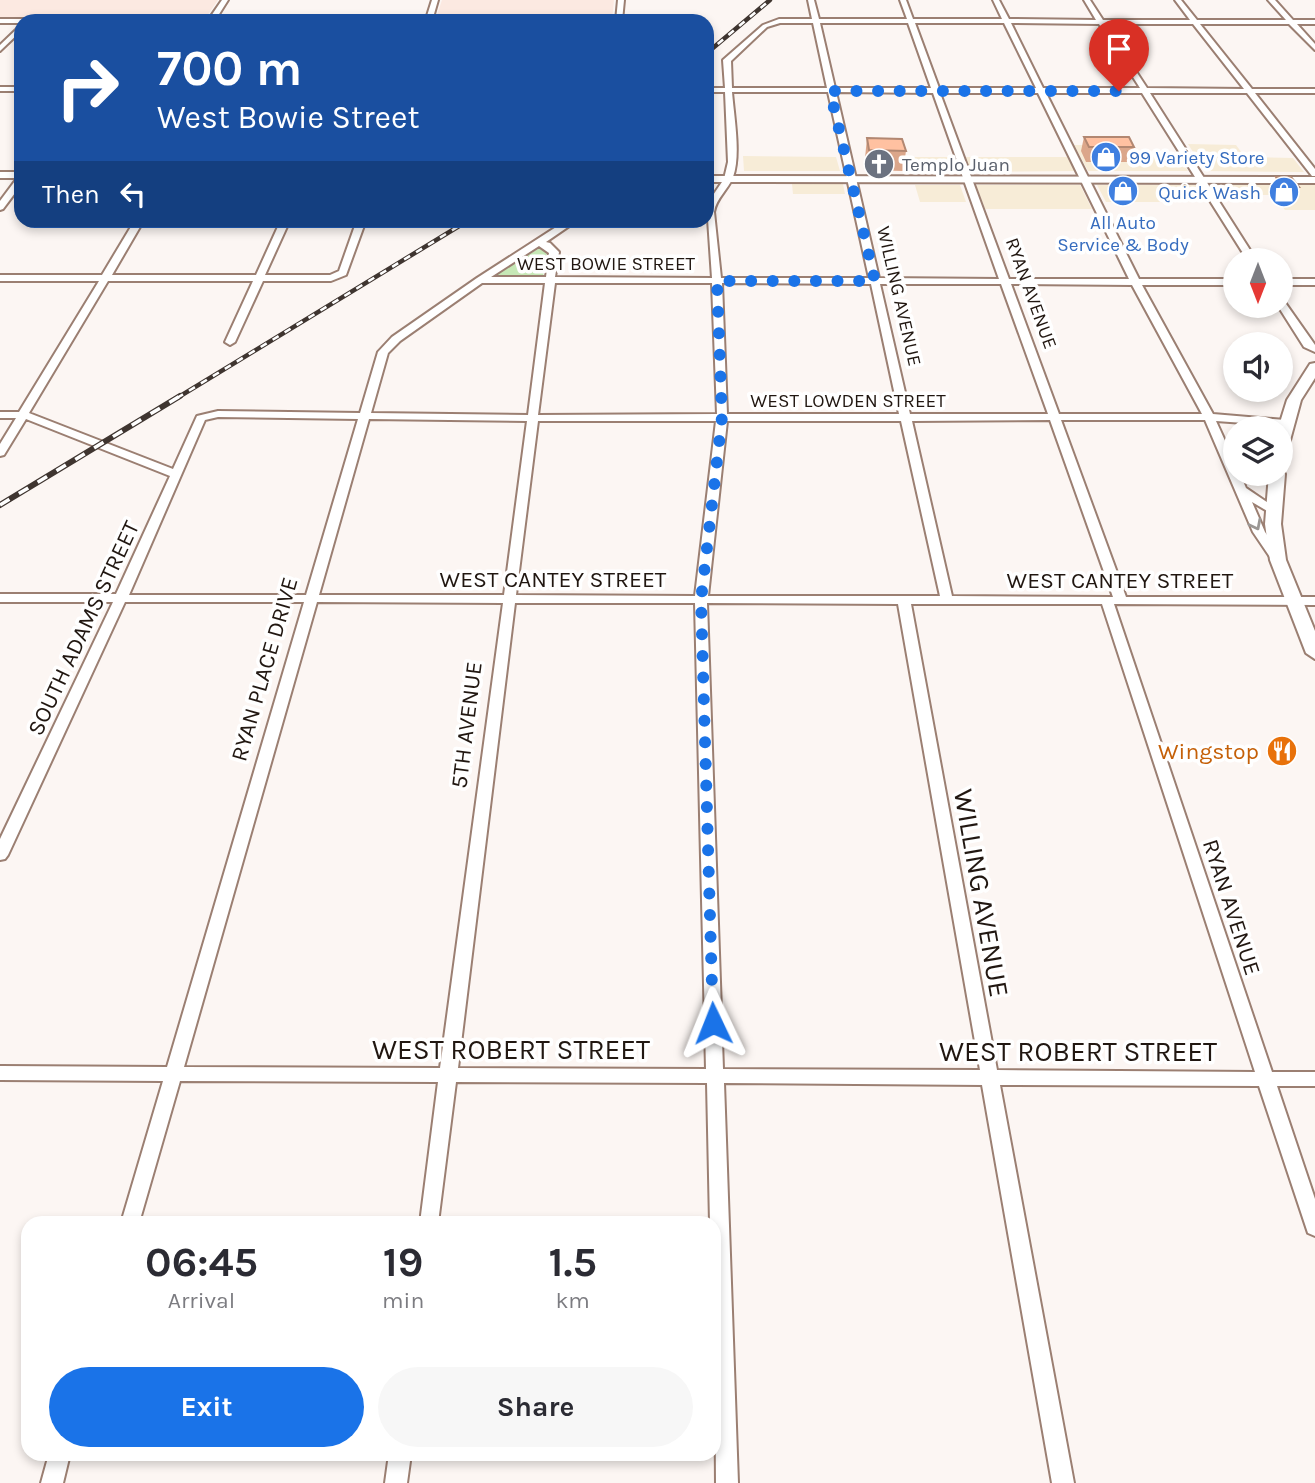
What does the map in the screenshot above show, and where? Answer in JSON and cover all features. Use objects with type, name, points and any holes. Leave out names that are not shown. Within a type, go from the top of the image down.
[{"type":"main road","points":[[714,179],[1315,180]]},
{"type":"main road","points":[[1288,416],[1294,400],[1315,367]]},
{"type":"main road","points":[[1276,486],[1274,511],[1278,560],[1315,653]]},
{"type":"street","name":"WILLING AVENUE","points":[[811,0],[947,601]]},
{"type":"street","name":"RYAN AVENUE","points":[[903,0],[1055,417],[1264,1079],[1315,1227]]},
{"type":"street","points":[[996,0],[1135,281],[1209,416],[1259,532],[1278,560]]},
{"type":"street","points":[[1087,0],[1245,248]]},
{"type":"street","points":[[1178,0],[1315,174]]},
{"type":"street","points":[[1270,0],[1315,48]]},
{"type":"street","points":[[714,200],[728,179],[732,162],[727,60],[765,26],[779,22],[1315,22]]},
{"type":"street","points":[[0,49],[14,34]]},
{"type":"street","points":[[714,90],[1315,91]]},
{"type":"street","points":[[0,207],[14,187]]},
{"type":"street","points":[[0,453],[135,228]]},
{"type":"street","points":[[230,342],[283,228]]},
{"type":"street","points":[[0,278],[331,278],[343,273],[359,228]]},
{"type":"street","name":"RYAN PLACE DRIVE","points":[[132,1216],[383,352],[388,345],[480,280],[561,228]]},
{"type":"street","points":[[711,228],[717,281],[722,417],[701,600],[719,1216]]},
{"type":"street","name":"5TH AVENUE","points":[[430,1216],[554,252],[547,245],[538,243]]},
{"type":"street","name":"WEST BOWIE STREET","points":[[480,280],[1223,282]]},
{"type":"street","points":[[1293,282],[1315,282]]},
{"type":"street","points":[[1291,318],[1308,345],[1315,349]]},
{"type":"street","name":"WEST LOWDEN STREET","points":[[201,418],[218,414],[532,418],[1223,417]]},
{"type":"street","points":[[0,415],[24,415],[176,474]]},
{"type":"street","name":"SOUTH ADAMS STREET","points":[[1,852],[121,598],[201,418]]},
{"type":"street","points":[[1238,488],[1274,511]]},
{"type":"street","name":"WEST CANTEY STREET","points":[[0,598],[1315,601]]},
{"type":"street","name":"WILLING AVENUE","points":[[904,601],[1063,1483]]},
{"type":"street","name":"WEST ROBERT STREET","points":[[0,1073],[1315,1079]]},
{"type":"street","points":[[721,1280],[727,1483]]},
{"type":"street","points":[[52,1483],[58,1461]]},
{"type":"street","points":[[396,1483],[399,1461]]},
{"type":"shaded area","points":[[0,0],[218,0],[208,14],[14,14],[14,19],[0,19]]},
{"type":"shaded area","points":[[442,0],[614,0],[613,14],[437,14]]},
{"type":"shaded area","points":[[1188,144],[1236,145],[1245,157],[1293,158],[1304,172],[1205,171]]},
{"type":"shaded area","points":[[1074,145],[1124,145],[1132,157],[1179,157],[1188,171],[1088,171]]},
{"type":"shaded area","points":[[743,156],[836,157],[840,171],[744,171]]},
{"type":"shaded area","points":[[907,157],[950,157],[955,171],[911,171]]},
{"type":"shaded area","points":[[965,157],[1069,157],[1076,171],[971,172]]},
{"type":"shaded area","points":[[792,184],[843,184],[845,194],[793,194]]},
{"type":"shaded area","points":[[915,185],[960,185],[966,202],[920,202]]},
{"type":"shaded area","points":[[976,185],[1080,185],[1092,209],[985,209]]},
{"type":"shaded area","points":[[1097,185],[1197,185],[1203,194],[1156,194],[1160,202],[1106,202]]},
{"type":"shaded area","points":[[1214,185],[1315,185],[1315,210],[1285,210],[1274,195],[1220,195]]},
{"type":"green space","points":[[540,248],[547,251],[543,277],[489,278]]},
{"type":"building","points":[[1084,137],[1129,137],[1134,147],[1089,147]]},
{"type":"building","points":[[867,138],[902,139],[906,151],[869,150]]},
{"type":"building","points":[[1276,177],[1291,177],[1299,187],[1284,187]]},
{"type":"railway","points":[[714,47],[770,0]]},
{"type":"railway","points":[[177,398],[456,228]]},
{"type":"railway","points":[[0,505],[180,396]]},
{"type":"place","name":"99 Variety Store","points":[[1106,157]]},
{"type":"place","name":"Templo Juan","points":[[879,164]]},
{"type":"place","name":"All Auto Service & Body","points":[[1123,191]]},
{"type":"place","name":"Quick Wash","points":[[1284,192]]},
{"type":"place","name":"Wingstop","points":[[1282,751]]},
{"type":"route","points":[[713,1023],[701,600],[722,417],[717,281],[875,281],[830,91],[1119,91]]}]
